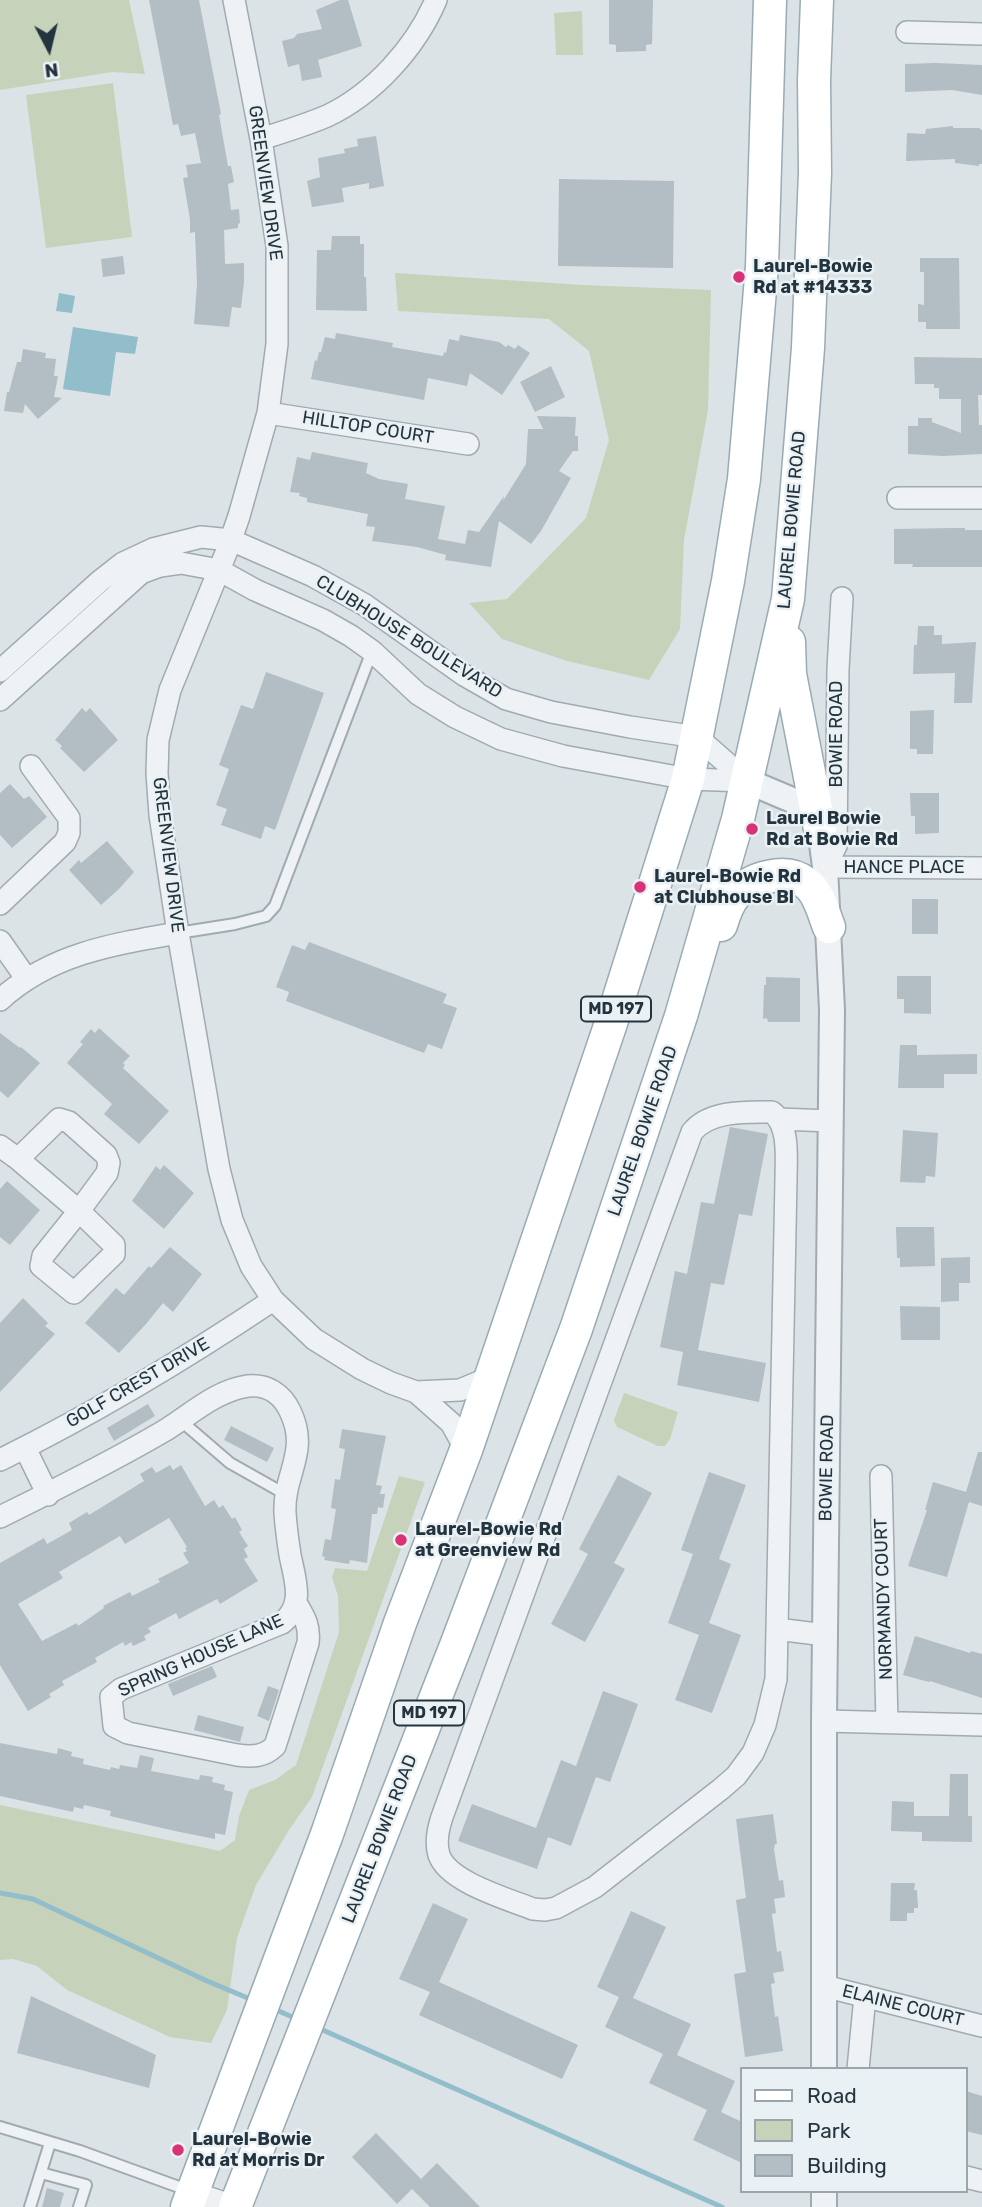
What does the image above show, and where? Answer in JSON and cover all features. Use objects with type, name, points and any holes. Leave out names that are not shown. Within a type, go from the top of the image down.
[{"type":"main road","name":"MD 197","points":[[190,2199],[327,1834],[400,1623],[466,1450],[611,1023],[688,779],[728,580],[745,467],[762,267],[770,0]]},
{"type":"main road","name":"LAUREL BOWIE ROAD","points":[[235,2207],[571,1342],[681,1016],[738,819],[788,598],[808,348],[815,173],[817,0]]},
{"type":"main road","points":[[788,598],[790,674],[820,829]]},
{"type":"main road","points":[[681,1016],[694,1008],[701,995],[723,918],[733,897],[743,888],[768,877],[794,876],[814,891],[829,927]]},
{"type":"street","name":"GREENVIEW DRIVE","points":[[234,0],[261,139],[277,246],[277,344],[268,412],[231,540],[170,690],[158,740],[160,815],[178,933],[226,1197],[250,1266],[273,1300],[314,1339],[334,1353],[391,1383],[416,1392],[451,1423],[466,1450]]},
{"type":"street","points":[[261,139],[330,114],[356,98],[376,82],[407,49],[436,0]]},
{"type":"street","points":[[907,32],[982,34]]},
{"type":"street","name":"HILLTOP COURT","points":[[268,412],[468,444]]},
{"type":"street","points":[[898,498],[982,498]]},
{"type":"street","points":[[0,671],[100,581],[123,564],[153,549],[201,537],[231,540]]},
{"type":"street","name":"CLUBHOUSE BOULEVARD","points":[[231,540],[313,576],[365,605],[464,675],[506,698],[551,712],[697,737]]},
{"type":"street","name":"CLUBHOUSE BOULEVARD","points":[[0,700],[141,573],[160,566],[181,563],[219,570],[323,620],[372,651],[418,694],[455,717],[501,739],[563,756],[688,779],[747,781]]},
{"type":"street","name":"BOWIE ROAD","points":[[825,867],[836,846],[838,669],[842,598]]},
{"type":"street","points":[[697,737],[747,781],[792,800],[810,814],[820,829]]},
{"type":"street","points":[[0,904],[65,842],[69,833],[69,818],[31,766]]},
{"type":"street","name":"BOWIE ROAD","points":[[820,829],[829,927],[832,1010],[824,1721],[824,2067]]},
{"type":"street","name":"HANCE PLACE","points":[[825,867],[982,868]]},
{"type":"street","points":[[0,1000],[26,978],[55,963],[135,940],[178,933]]},
{"type":"street","points":[[0,941],[26,978]]},
{"type":"street","points":[[772,1112],[779,1119],[785,1137],[786,1179],[777,1629],[775,1679],[769,1711],[758,1742],[746,1764],[721,1789],[595,1887],[556,1908],[533,1909],[464,1880],[443,1864],[437,1838],[442,1817],[692,1132],[701,1122],[716,1116],[772,1112]]},
{"type":"street","points":[[0,1146],[79,1211],[107,1173],[109,1163],[106,1155],[69,1122],[59,1119],[19,1159]]},
{"type":"street","points":[[779,1119],[831,1121]]},
{"type":"street","name":"GOLF CREST DRIVE","points":[[0,1460],[163,1371],[273,1300]]},
{"type":"street","points":[[416,1392],[460,1390],[491,1377]]},
{"type":"street","name":"SPRING HOUSE LANE","points":[[0,1517],[48,1495],[210,1401],[244,1387],[256,1386],[276,1392],[284,1399],[291,1413],[298,1440],[295,1465],[285,1494],[286,1531],[296,1580],[296,1603],[289,1618],[282,1623],[121,1689],[111,1698],[114,1726],[128,1733],[237,1755],[252,1757],[268,1752],[275,1746],[308,1643],[310,1629],[296,1603]]},
{"type":"street","points":[[25,1448],[48,1495]]},
{"type":"street","name":"NORMANDY COURT","points":[[881,1476],[887,1722]]},
{"type":"street","points":[[777,1629],[825,1635]]},
{"type":"street","points":[[824,1721],[982,1725]]},
{"type":"street","name":"ELAINE COURT","points":[[824,1986],[982,2025]]},
{"type":"street","points":[[858,2067],[865,1996]]},
{"type":"street","points":[[190,2199],[235,2207]]},
{"type":"lane","points":[[178,933],[266,916],[275,906],[372,651]]},
{"type":"lane","points":[[180,1420],[230,1463],[285,1494]]},
{"type":"lane","points":[[0,2127],[50,2143],[190,2199]]},
{"type":"lane","points":[[30,2207],[50,2143]]},
{"type":"lane","points":[[41,2173],[86,2185],[79,2207]]},
{"type":"green space","points":[[0,0],[129,0],[145,74],[112,72],[0,90]]},
{"type":"green space","points":[[582,11],[583,55],[556,55],[554,13]]},
{"type":"green space","points":[[113,83],[132,237],[46,248],[26,95]]},
{"type":"green space","points":[[395,273],[711,290],[708,410],[684,540],[680,629],[649,680],[567,661],[502,639],[469,603],[507,599],[586,518],[609,440],[589,351],[549,319],[398,311]]},
{"type":"green space","points":[[624,1393],[678,1412],[670,1439],[665,1446],[658,1446],[617,1427],[614,1420]]},
{"type":"green space","points":[[399,1476],[425,1482],[312,1797],[256,1885],[237,1938],[227,2010],[211,2043],[170,2037],[67,1990],[37,1966],[13,1959],[0,1960],[0,1805],[220,1851],[235,1840],[239,1816],[249,1790],[275,1780],[296,1765],[339,1632],[338,1596],[332,1577],[335,1568],[367,1571]]},
{"type":"water","points":[[59,293],[75,296],[72,313],[56,311]]},
{"type":"water","points":[[73,327],[138,337],[135,354],[116,352],[110,396],[63,389]]},
{"type":"building","points":[[149,0],[199,0],[228,166],[231,166],[234,182],[228,184],[231,210],[239,209],[238,228],[224,230],[225,264],[244,263],[241,308],[232,307],[229,327],[194,324],[197,283],[195,232],[190,233],[183,178],[188,177],[186,165],[201,163],[195,133],[181,136],[178,124],[173,125]]},
{"type":"building","points":[[340,0],[348,0],[362,46],[318,60],[322,77],[302,81],[299,64],[288,67],[282,41],[294,38],[297,34],[322,29],[316,10]]},
{"type":"building","points":[[609,0],[653,0],[652,44],[646,45],[646,51],[616,52],[616,45],[609,44]]},
{"type":"building","points":[[905,64],[982,65],[982,95],[952,90],[905,92]]},
{"type":"building","points":[[953,126],[982,130],[982,164],[979,166],[955,163],[955,159],[906,161],[907,133],[925,134],[926,129]]},
{"type":"building","points":[[376,136],[384,186],[369,189],[369,183],[342,188],[344,202],[312,207],[307,181],[320,177],[318,158],[345,153],[344,149],[358,146],[357,139]]},
{"type":"building","points":[[559,179],[674,181],[673,268],[558,266]]},
{"type":"building","points":[[332,236],[360,236],[360,244],[364,244],[367,311],[316,310],[317,250],[331,250]]},
{"type":"building","points":[[123,256],[125,274],[103,277],[101,259]]},
{"type":"building","points":[[920,258],[959,258],[960,329],[926,329],[926,322],[918,322],[918,304],[924,305],[924,272],[920,272]]},
{"type":"building","points":[[336,333],[393,343],[392,347],[443,356],[449,339],[459,341],[460,335],[499,342],[515,349],[518,345],[530,353],[502,395],[470,373],[467,386],[428,378],[424,400],[311,379],[315,360],[317,361],[321,352],[325,337],[335,339]]},
{"type":"building","points":[[23,349],[46,353],[45,358],[56,359],[54,376],[58,376],[54,397],[62,398],[38,419],[25,404],[23,413],[4,411],[7,392],[17,362],[21,362]]},
{"type":"building","points":[[914,357],[982,358],[982,395],[978,395],[982,454],[908,454],[908,426],[918,426],[918,418],[932,418],[932,422],[961,433],[961,399],[939,399],[939,388],[934,388],[934,384],[915,384]]},
{"type":"building","points":[[551,366],[565,397],[535,412],[520,382]]},
{"type":"building","points":[[537,416],[576,417],[575,436],[578,436],[578,451],[573,451],[559,471],[571,478],[531,544],[499,521],[491,567],[445,560],[446,555],[417,547],[372,541],[375,527],[366,526],[368,514],[307,502],[307,498],[299,496],[300,493],[290,492],[297,457],[310,460],[312,452],[368,463],[366,473],[379,479],[408,484],[405,499],[445,506],[438,539],[465,544],[468,530],[479,532],[504,496],[503,501],[526,464],[528,429],[543,429]]},
{"type":"building","points":[[894,529],[982,530],[982,567],[912,567],[913,564],[894,564]]},
{"type":"building","points":[[918,626],[934,626],[934,635],[942,635],[942,644],[976,642],[972,703],[954,703],[955,673],[913,674]]},
{"type":"building","points":[[266,672],[324,693],[275,830],[265,826],[261,839],[221,825],[227,809],[216,805],[229,769],[219,765],[241,705],[253,709]]},
{"type":"building","points":[[82,708],[86,712],[90,708],[118,740],[84,772],[55,740]]},
{"type":"building","points":[[934,710],[933,754],[917,754],[917,749],[910,749],[910,711]]},
{"type":"building","points":[[10,784],[24,799],[29,796],[47,817],[12,848],[0,835],[0,793]]},
{"type":"building","points":[[910,793],[939,793],[939,833],[915,834],[915,816],[911,816]]},
{"type":"building","points":[[107,841],[134,872],[101,905],[69,870]]},
{"type":"building","points":[[912,899],[938,899],[938,934],[912,934]]},
{"type":"building","points":[[309,942],[447,994],[443,1003],[457,1008],[442,1049],[428,1044],[424,1053],[286,1001],[289,992],[276,987],[292,945],[305,950]]},
{"type":"building","points":[[897,976],[931,976],[931,1014],[904,1013],[904,999],[897,999]]},
{"type":"building","points":[[766,977],[800,978],[800,1022],[768,1022],[767,1018],[763,1019]]},
{"type":"building","points":[[99,1028],[130,1056],[123,1063],[123,1068],[169,1111],[139,1144],[104,1114],[112,1104],[67,1063],[83,1044],[80,1042],[91,1029],[95,1033]]},
{"type":"building","points":[[0,1033],[40,1063],[8,1098],[0,1091]]},
{"type":"building","points":[[900,1045],[917,1045],[917,1055],[977,1054],[977,1074],[944,1074],[944,1088],[898,1088]]},
{"type":"building","points":[[730,1127],[768,1134],[752,1216],[739,1214],[724,1285],[711,1283],[698,1350],[766,1363],[759,1402],[677,1385],[683,1352],[660,1347],[675,1271],[687,1274],[701,1202],[714,1204]]},
{"type":"building","points":[[903,1130],[938,1133],[935,1177],[926,1176],[925,1183],[900,1182]]},
{"type":"building","points":[[164,1165],[194,1193],[164,1229],[132,1201],[156,1166],[160,1170]]},
{"type":"building","points":[[7,1181],[40,1210],[10,1245],[0,1237],[0,1189]]},
{"type":"building","points":[[896,1227],[934,1227],[935,1266],[900,1267]]},
{"type":"building","points":[[170,1247],[202,1274],[173,1312],[163,1303],[119,1353],[85,1323],[116,1288],[124,1295]]},
{"type":"building","points":[[970,1257],[970,1283],[959,1283],[959,1301],[941,1302],[941,1258]]},
{"type":"building","points":[[23,1298],[48,1323],[45,1326],[55,1334],[0,1392],[0,1323]]},
{"type":"building","points":[[900,1306],[940,1307],[940,1340],[901,1340]]},
{"type":"building","points":[[148,1404],[155,1416],[114,1441],[107,1428]]},
{"type":"building","points":[[231,1426],[274,1448],[267,1462],[224,1440]]},
{"type":"building","points":[[342,1429],[386,1436],[376,1485],[382,1486],[380,1494],[385,1494],[383,1508],[378,1507],[377,1514],[372,1514],[367,1563],[350,1560],[349,1564],[324,1560],[325,1557],[322,1556],[325,1539],[331,1540],[336,1509],[331,1508],[335,1479],[340,1480],[345,1449],[339,1448]]},
{"type":"building","points":[[978,1452],[982,1452],[982,1506],[969,1502],[947,1577],[908,1566],[927,1510],[933,1482],[966,1492]]},
{"type":"building","points":[[170,1465],[173,1470],[181,1465],[205,1506],[214,1500],[219,1508],[223,1505],[232,1519],[235,1517],[242,1530],[239,1532],[248,1546],[244,1549],[248,1557],[244,1559],[258,1581],[220,1604],[217,1599],[179,1619],[176,1613],[148,1628],[151,1632],[144,1636],[146,1640],[133,1646],[131,1642],[125,1646],[123,1642],[95,1658],[97,1662],[62,1681],[64,1685],[49,1694],[51,1697],[28,1711],[0,1665],[0,1563],[44,1538],[47,1544],[72,1530],[69,1523],[87,1512],[89,1515],[144,1481],[140,1474],[152,1467],[156,1473]],"holes":[[[169,1518],[187,1551],[183,1553],[189,1563],[158,1579],[160,1582],[132,1596],[130,1592],[103,1606],[104,1608],[78,1626],[77,1623],[42,1641],[18,1604],[63,1578],[59,1572],[120,1536],[125,1544]]]},
{"type":"building","points":[[709,1472],[746,1485],[719,1559],[731,1564],[709,1623],[741,1635],[712,1713],[675,1700],[699,1635],[668,1623],[693,1554],[681,1550]]},
{"type":"building","points":[[618,1475],[652,1493],[614,1563],[625,1569],[585,1642],[551,1624],[588,1554],[579,1549]]},
{"type":"building","points":[[915,1636],[970,1653],[982,1654],[982,1698],[903,1675]]},
{"type":"building","points":[[212,1666],[217,1677],[173,1696],[168,1684]]},
{"type":"building","points":[[268,1686],[279,1690],[269,1721],[257,1716]]},
{"type":"building","points":[[603,1691],[638,1704],[610,1782],[596,1777],[571,1846],[548,1837],[537,1869],[458,1841],[472,1804],[536,1828],[561,1760],[576,1766]]},
{"type":"building","points":[[198,1715],[244,1727],[240,1742],[194,1730]]},
{"type":"building","points":[[0,1743],[57,1754],[58,1748],[72,1752],[71,1756],[84,1759],[83,1764],[110,1770],[111,1767],[119,1769],[120,1765],[137,1768],[140,1755],[154,1758],[151,1771],[199,1780],[200,1775],[213,1777],[212,1782],[225,1785],[224,1790],[233,1792],[225,1835],[215,1833],[215,1839],[110,1816],[111,1811],[84,1805],[83,1809],[74,1807],[73,1812],[0,1796]]},
{"type":"building","points":[[950,1774],[968,1774],[968,1816],[972,1816],[972,1842],[922,1841],[922,1832],[891,1831],[892,1801],[914,1802],[914,1816],[949,1816]]},
{"type":"building","points":[[773,1814],[777,1844],[774,1849],[779,1881],[783,1880],[785,1897],[774,1899],[776,1913],[772,1914],[777,1952],[781,1951],[784,1971],[773,1973],[775,1983],[771,1984],[783,2051],[745,2057],[734,1974],[746,1972],[736,1900],[746,1898],[736,1819]]},
{"type":"building","points":[[891,1883],[915,1883],[918,1908],[914,1908],[914,1913],[907,1913],[907,1921],[890,1921]]},
{"type":"building","points":[[433,1903],[468,1919],[439,1982],[578,2045],[562,2079],[419,2015],[430,1992],[399,1979]]},
{"type":"building","points":[[631,1911],[666,1927],[633,1998],[691,2024],[677,2055],[735,2081],[721,2112],[740,2121],[740,2162],[693,2140],[707,2110],[649,2083],[663,2054],[605,2027],[619,1997],[597,1987]]},
{"type":"building","points":[[31,1996],[156,2055],[149,2088],[17,2053]]},
{"type":"building","points":[[968,2092],[982,2096],[982,2135],[968,2132]]},
{"type":"building","points":[[376,2133],[421,2179],[437,2163],[480,2207],[430,2207],[412,2189],[397,2204],[352,2157]]},
{"type":"building","points":[[47,2188],[64,2193],[60,2207],[42,2207]]},
{"type":"waterway","points":[[0,1893],[33,1899],[255,2001]]},
{"type":"waterway","points":[[274,2009],[297,2019]]},
{"type":"waterway","points":[[316,2027],[722,2207]]},
{"type":"place","name":"Laurel-Bowie Rd at #14333","points":[[739,277]]},
{"type":"place","name":"Laurel Bowie Rd at Bowie Rd","points":[[752,829]]},
{"type":"place","name":"Laurel-Bowie Rd at Clubhouse Bl","points":[[640,887]]},
{"type":"place","name":"Laurel-Bowie Rd at Greenview Rd","points":[[401,1540]]},
{"type":"place","name":"Laurel-Bowie Rd at Morris Dr","points":[[178,2150]]}]
